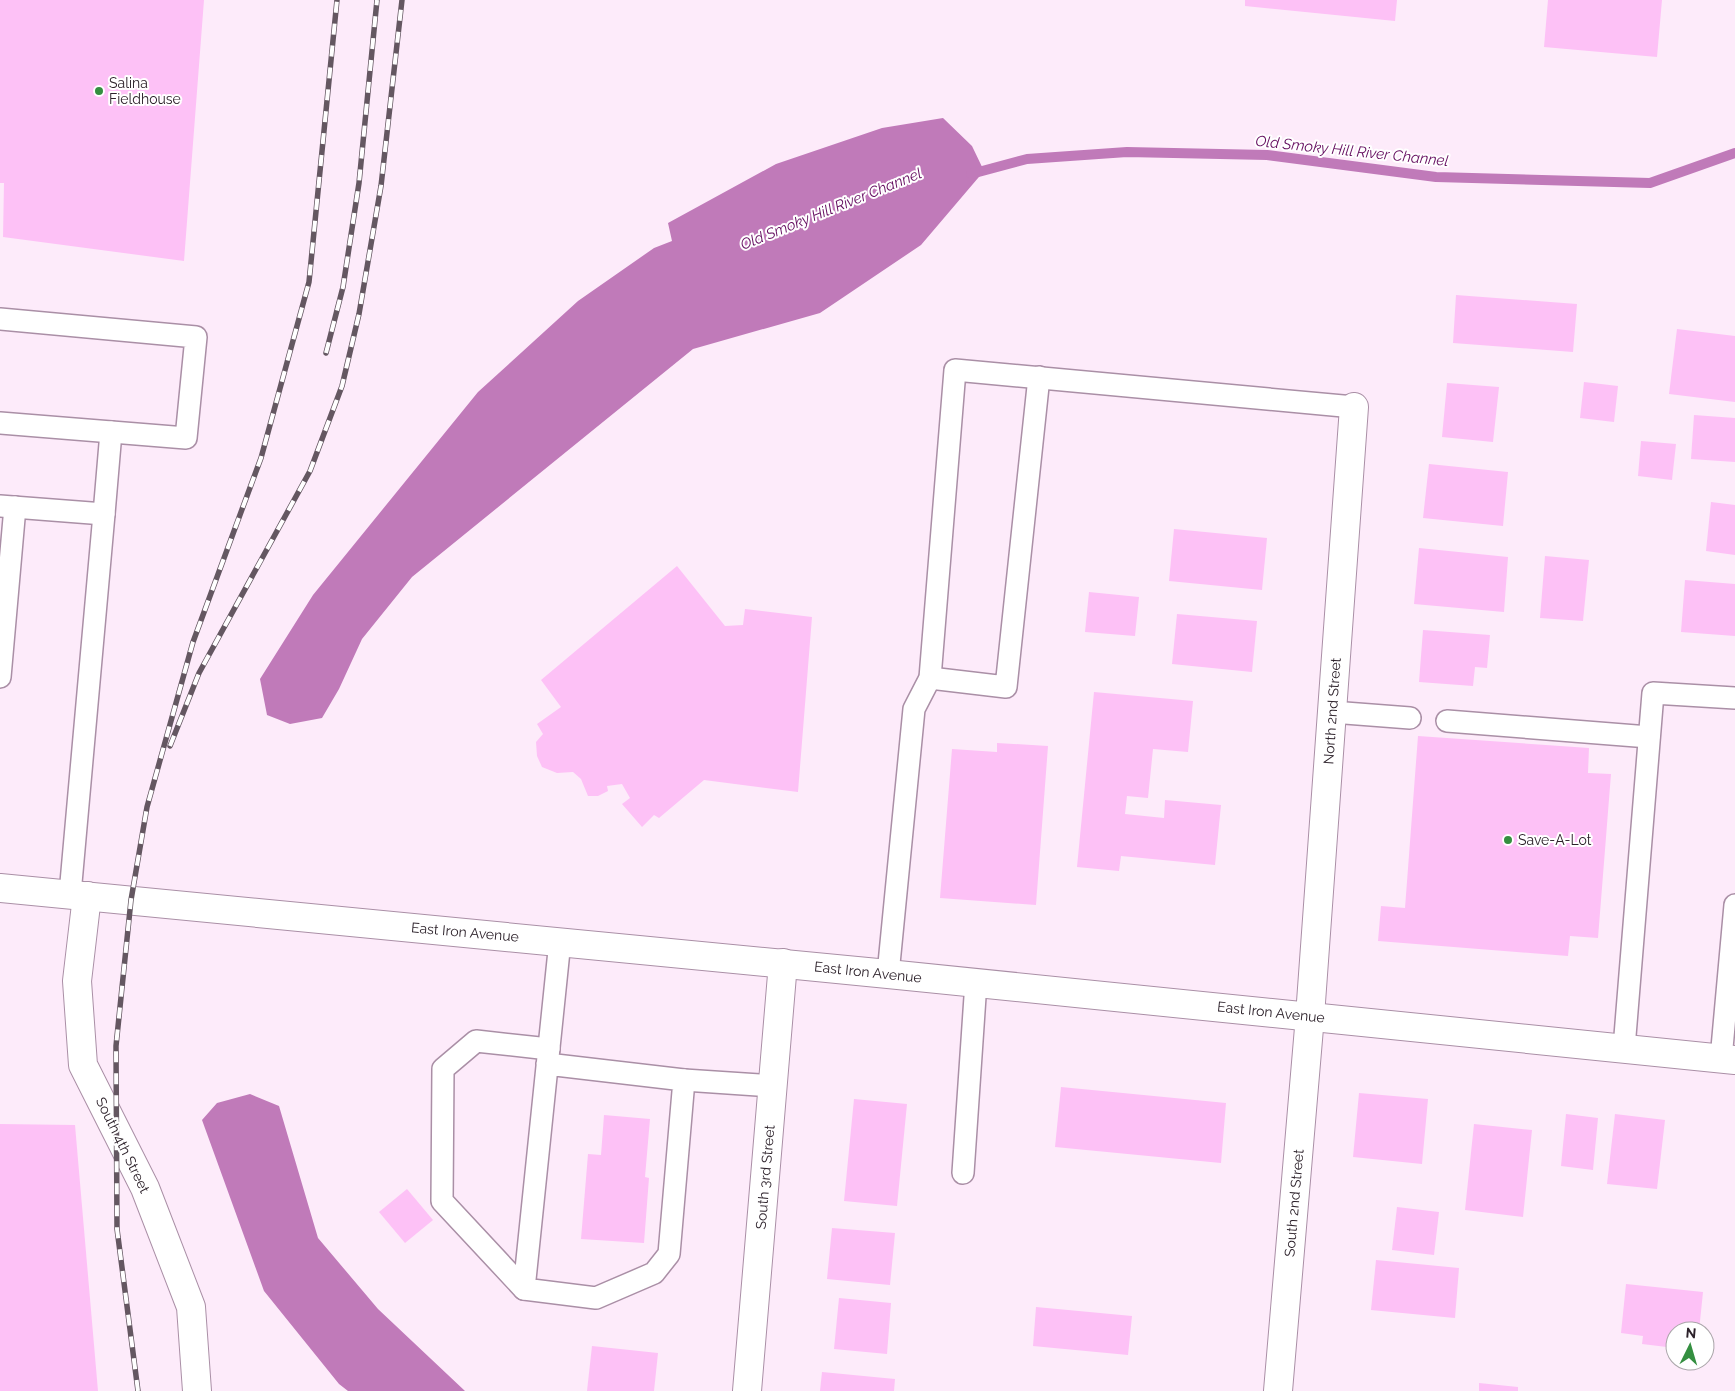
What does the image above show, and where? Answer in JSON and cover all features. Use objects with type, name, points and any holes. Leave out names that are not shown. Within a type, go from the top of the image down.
[{"type":"street","name":"North 2nd Street","points":[[1310,1016],[1354,407]]},
{"type":"street","name":"East Iron Avenue","points":[[0,888],[976,982],[1728,1059]]},
{"type":"street","name":"South 4th Street","points":[[79,895],[77,981],[83,1065],[145,1188],[191,1307],[197,1391]]},
{"type":"street","name":"South 3rd Street","points":[[747,1391],[783,963]]},
{"type":"street","name":"South 2nd Street","points":[[1278,1391],[1310,1016]]},
{"type":"lane","points":[[0,319],[196,338],[186,438],[0,423]]},
{"type":"lane","points":[[888,974],[914,709],[930,678],[955,370],[1354,407]]},
{"type":"lane","points":[[930,678],[1006,687],[1038,377]]},
{"type":"lane","points":[[79,895],[111,432]]},
{"type":"lane","points":[[0,677],[7,506],[104,514]]},
{"type":"lane","points":[[1624,1048],[1653,693],[1735,698]]},
{"type":"lane","points":[[1332,712],[1410,718]]},
{"type":"lane","points":[[1447,721],[1649,737]]},
{"type":"lane","points":[[1728,1059],[1735,905]]},
{"type":"lane","points":[[524,1290],[560,941]]},
{"type":"lane","points":[[963,1173],[976,982]]},
{"type":"lane","points":[[684,1080],[669,1254],[654,1274],[596,1298],[524,1290],[442,1201],[443,1069],[476,1041],[548,1057],[684,1080],[773,1086]]},
{"type":"water","points":[[943,118],[972,146],[984,171],[921,245],[820,313],[693,349],[412,577],[362,639],[339,689],[322,718],[290,724],[267,715],[260,679],[313,595],[478,392],[578,301],[654,248],[672,241],[668,223],[776,164],[882,128]]},
{"type":"water","points":[[250,1094],[279,1106],[318,1238],[378,1309],[465,1391],[348,1391],[339,1384],[264,1291],[202,1120],[217,1103]]},
{"type":"building","name":"Salina Fieldhouse","points":[[0,0],[204,0],[184,261],[3,237],[4,183],[0,183]]},
{"type":"building","points":[[1245,0],[1397,0],[1395,21],[1245,6]]},
{"type":"building","points":[[1548,0],[1662,0],[1657,57],[1544,47]]},
{"type":"building","points":[[1456,295],[1577,304],[1573,352],[1453,343]]},
{"type":"building","points":[[1677,329],[1735,336],[1735,402],[1669,394]]},
{"type":"building","points":[[1584,382],[1618,386],[1614,422],[1580,418]]},
{"type":"building","points":[[1447,383],[1499,387],[1493,442],[1442,437]]},
{"type":"building","points":[[1694,415],[1735,418],[1735,462],[1691,459]]},
{"type":"building","points":[[1641,441],[1676,444],[1672,480],[1638,476]]},
{"type":"building","points":[[1429,464],[1508,472],[1503,526],[1423,518]]},
{"type":"building","points":[[1711,502],[1735,505],[1735,555],[1706,551]]},
{"type":"building","points":[[1174,529],[1267,538],[1262,590],[1169,581]]},
{"type":"building","points":[[1419,548],[1508,557],[1504,612],[1414,604]]},
{"type":"building","points":[[1545,556],[1589,560],[1583,621],[1540,618]]},
{"type":"building","points":[[677,566],[725,626],[743,625],[745,609],[812,617],[798,792],[704,780],[659,818],[654,815],[642,827],[622,804],[630,798],[622,784],[607,786],[608,791],[598,796],[588,796],[581,779],[573,772],[557,773],[542,767],[537,756],[536,742],[543,734],[537,724],[561,707],[541,680]]},
{"type":"building","points":[[1685,580],[1735,584],[1735,636],[1681,632]]},
{"type":"building","points":[[1089,592],[1139,597],[1135,636],[1085,632]]},
{"type":"building","points":[[1177,614],[1257,621],[1252,672],[1172,664]]},
{"type":"building","points":[[1423,630],[1490,635],[1487,668],[1475,667],[1473,686],[1419,682]]},
{"type":"building","points":[[1094,692],[1193,701],[1188,752],[1153,749],[1148,798],[1127,796],[1125,814],[1164,818],[1165,800],[1221,805],[1215,865],[1121,856],[1119,871],[1077,867]]},
{"type":"building","name":"Save-A-Lot","points":[[1418,736],[1589,748],[1588,773],[1611,774],[1598,938],[1570,936],[1568,956],[1378,941],[1381,906],[1405,908]]},
{"type":"building","points":[[997,743],[1048,746],[1036,905],[940,898],[952,749],[997,752]]},
{"type":"building","points":[[1061,1087],[1226,1103],[1221,1163],[1055,1147]]},
{"type":"building","points":[[1359,1093],[1428,1099],[1422,1164],[1353,1157]]},
{"type":"building","points":[[854,1099],[907,1104],[897,1206],[844,1201]]},
{"type":"building","points":[[1566,1114],[1598,1118],[1593,1170],[1561,1166]]},
{"type":"building","points":[[1615,1114],[1665,1120],[1657,1189],[1607,1184]]},
{"type":"building","points":[[604,1115],[650,1119],[645,1177],[649,1178],[644,1243],[581,1239],[588,1154],[601,1155]]},
{"type":"building","points":[[0,1124],[75,1125],[98,1391],[0,1391]]},
{"type":"building","points":[[1474,1124],[1532,1130],[1523,1217],[1465,1210]]},
{"type":"building","points":[[407,1189],[433,1220],[405,1243],[379,1212]]},
{"type":"building","points":[[1397,1207],[1439,1212],[1434,1255],[1392,1250]]},
{"type":"building","points":[[832,1228],[895,1233],[890,1285],[827,1279]]},
{"type":"building","points":[[1376,1260],[1459,1268],[1455,1318],[1371,1310]]},
{"type":"building","points":[[1626,1284],[1703,1292],[1700,1321],[1665,1321],[1665,1347],[1642,1344],[1643,1336],[1621,1333]]},
{"type":"building","points":[[839,1298],[891,1303],[887,1354],[834,1349]]},
{"type":"building","points":[[1036,1307],[1132,1316],[1128,1355],[1033,1346]]},
{"type":"building","points":[[592,1346],[658,1353],[654,1391],[587,1391]]},
{"type":"building","points":[[822,1372],[895,1379],[894,1391],[820,1391]]},
{"type":"building","points":[[1479,1383],[1518,1387],[1518,1391],[1479,1391]]},
{"type":"waterway","name":"Old Smoky Hill River Channel","points":[[971,174],[1027,159],[1127,152],[1267,155],[1436,177],[1650,183],[1735,153]]},
{"type":"railway","points":[[138,1391],[117,1229],[116,1046],[131,900],[147,807],[193,642],[261,458],[309,282],[337,0]]},
{"type":"railway","points":[[326,353],[343,287],[359,183],[377,0]]},
{"type":"railway","points":[[170,746],[199,673],[310,471],[342,386],[359,314],[381,186],[402,0]]},
{"type":"place","name":"Salina Fieldhouse","points":[[99,91]]},
{"type":"place","name":"Save-A-Lot","points":[[1508,840]]}]
